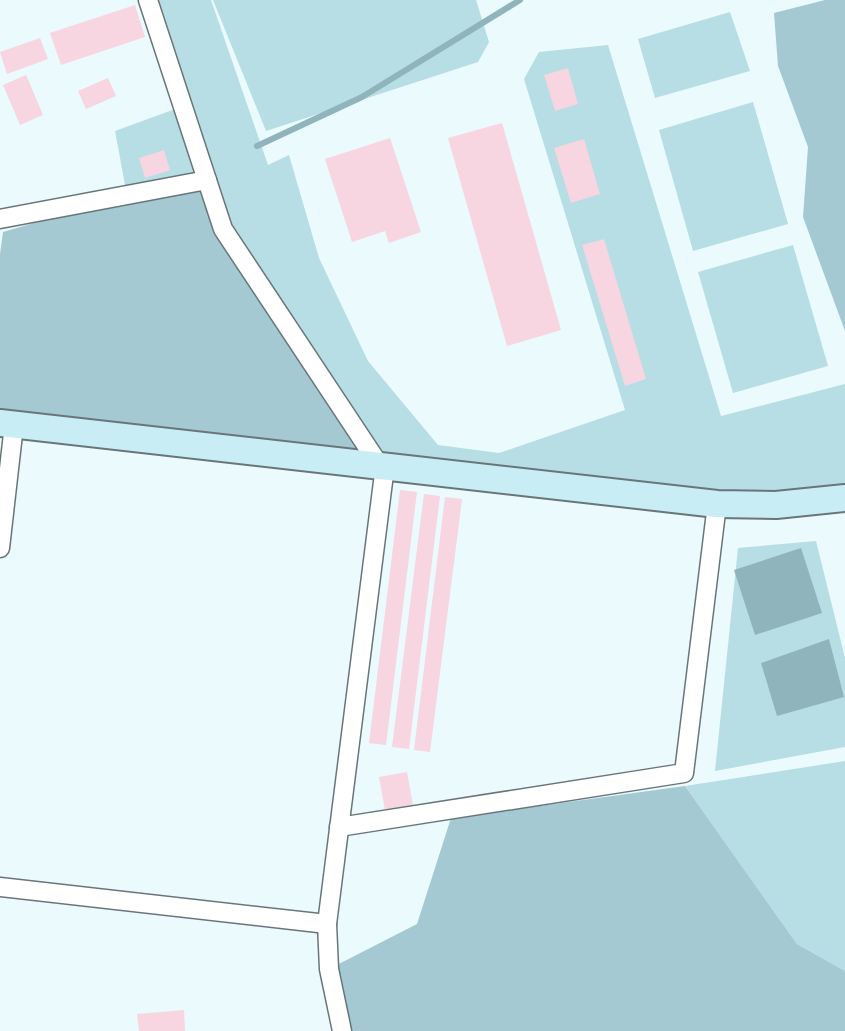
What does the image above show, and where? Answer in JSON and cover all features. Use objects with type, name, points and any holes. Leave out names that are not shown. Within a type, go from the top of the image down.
[{"type":"street","points":[[148,0],[223,229],[382,466],[327,924],[329,969],[342,1031]]},
{"type":"street","points":[[0,219],[207,180]]},
{"type":"street","points":[[0,548],[7,424],[717,504],[776,505],[845,498]]},
{"type":"street","points":[[339,827],[684,773],[717,504]]},
{"type":"street","points":[[0,887],[327,924]]},
{"type":"shaded area","points":[[148,0],[211,0],[268,165],[289,155],[319,258],[368,361],[438,445],[499,453],[625,410],[524,79],[539,52],[608,45],[721,416],[845,384],[845,495],[756,505],[367,465],[221,223]]},
{"type":"shaded area","points":[[213,0],[476,0],[489,42],[478,62],[266,131]]},
{"type":"shaded area","points":[[825,0],[845,0],[845,331],[803,217],[808,147],[778,66],[774,13]]},
{"type":"shaded area","points":[[730,12],[750,71],[655,98],[638,39]]},
{"type":"shaded area","points":[[753,102],[788,224],[693,251],[659,130]]},
{"type":"shaded area","points":[[178,108],[202,181],[126,190],[115,131]]},
{"type":"shaded area","points":[[208,184],[223,229],[367,465],[0,424],[0,254],[3,232],[133,194]]},
{"type":"shaded area","points":[[793,245],[828,366],[733,393],[698,272]]},
{"type":"shaded area","points":[[816,541],[845,658],[845,747],[715,771],[738,548]]},
{"type":"shaded area","points":[[801,548],[822,613],[755,635],[734,570]]},
{"type":"shaded area","points":[[829,639],[844,697],[777,716],[761,663]]},
{"type":"shaded area","points":[[845,761],[845,971],[797,944],[685,786]]},
{"type":"shaded area","points":[[685,786],[797,944],[845,971],[845,1031],[337,1031],[329,969],[417,924],[451,818]]},
{"type":"building","points":[[135,5],[145,37],[61,65],[50,33]]},
{"type":"building","points":[[40,38],[48,59],[7,74],[0,52]]},
{"type":"building","points":[[568,68],[578,104],[555,111],[544,75]]},
{"type":"building","points":[[26,75],[43,115],[20,125],[3,85]]},
{"type":"building","points":[[108,78],[116,96],[86,109],[78,91]]},
{"type":"building","points":[[502,123],[561,330],[507,346],[448,138]]},
{"type":"building","points":[[390,138],[421,232],[389,243],[385,231],[352,242],[325,159]]},
{"type":"building","points":[[584,139],[600,194],[571,203],[554,148]]},
{"type":"building","points":[[164,150],[170,170],[145,178],[139,158]]},
{"type":"building","points":[[604,239],[646,379],[625,386],[582,245]]},
{"type":"building","points":[[400,490],[417,492],[386,745],[369,743]]},
{"type":"building","points":[[424,494],[440,496],[409,749],[392,747]]},
{"type":"building","points":[[445,497],[462,499],[430,752],[414,750]]},
{"type":"building","points":[[407,772],[413,805],[385,810],[379,777]]},
{"type":"building","points":[[184,1010],[185,1031],[139,1031],[137,1014]]},
{"type":"waterway","points":[[257,146],[362,97],[520,0]]}]
